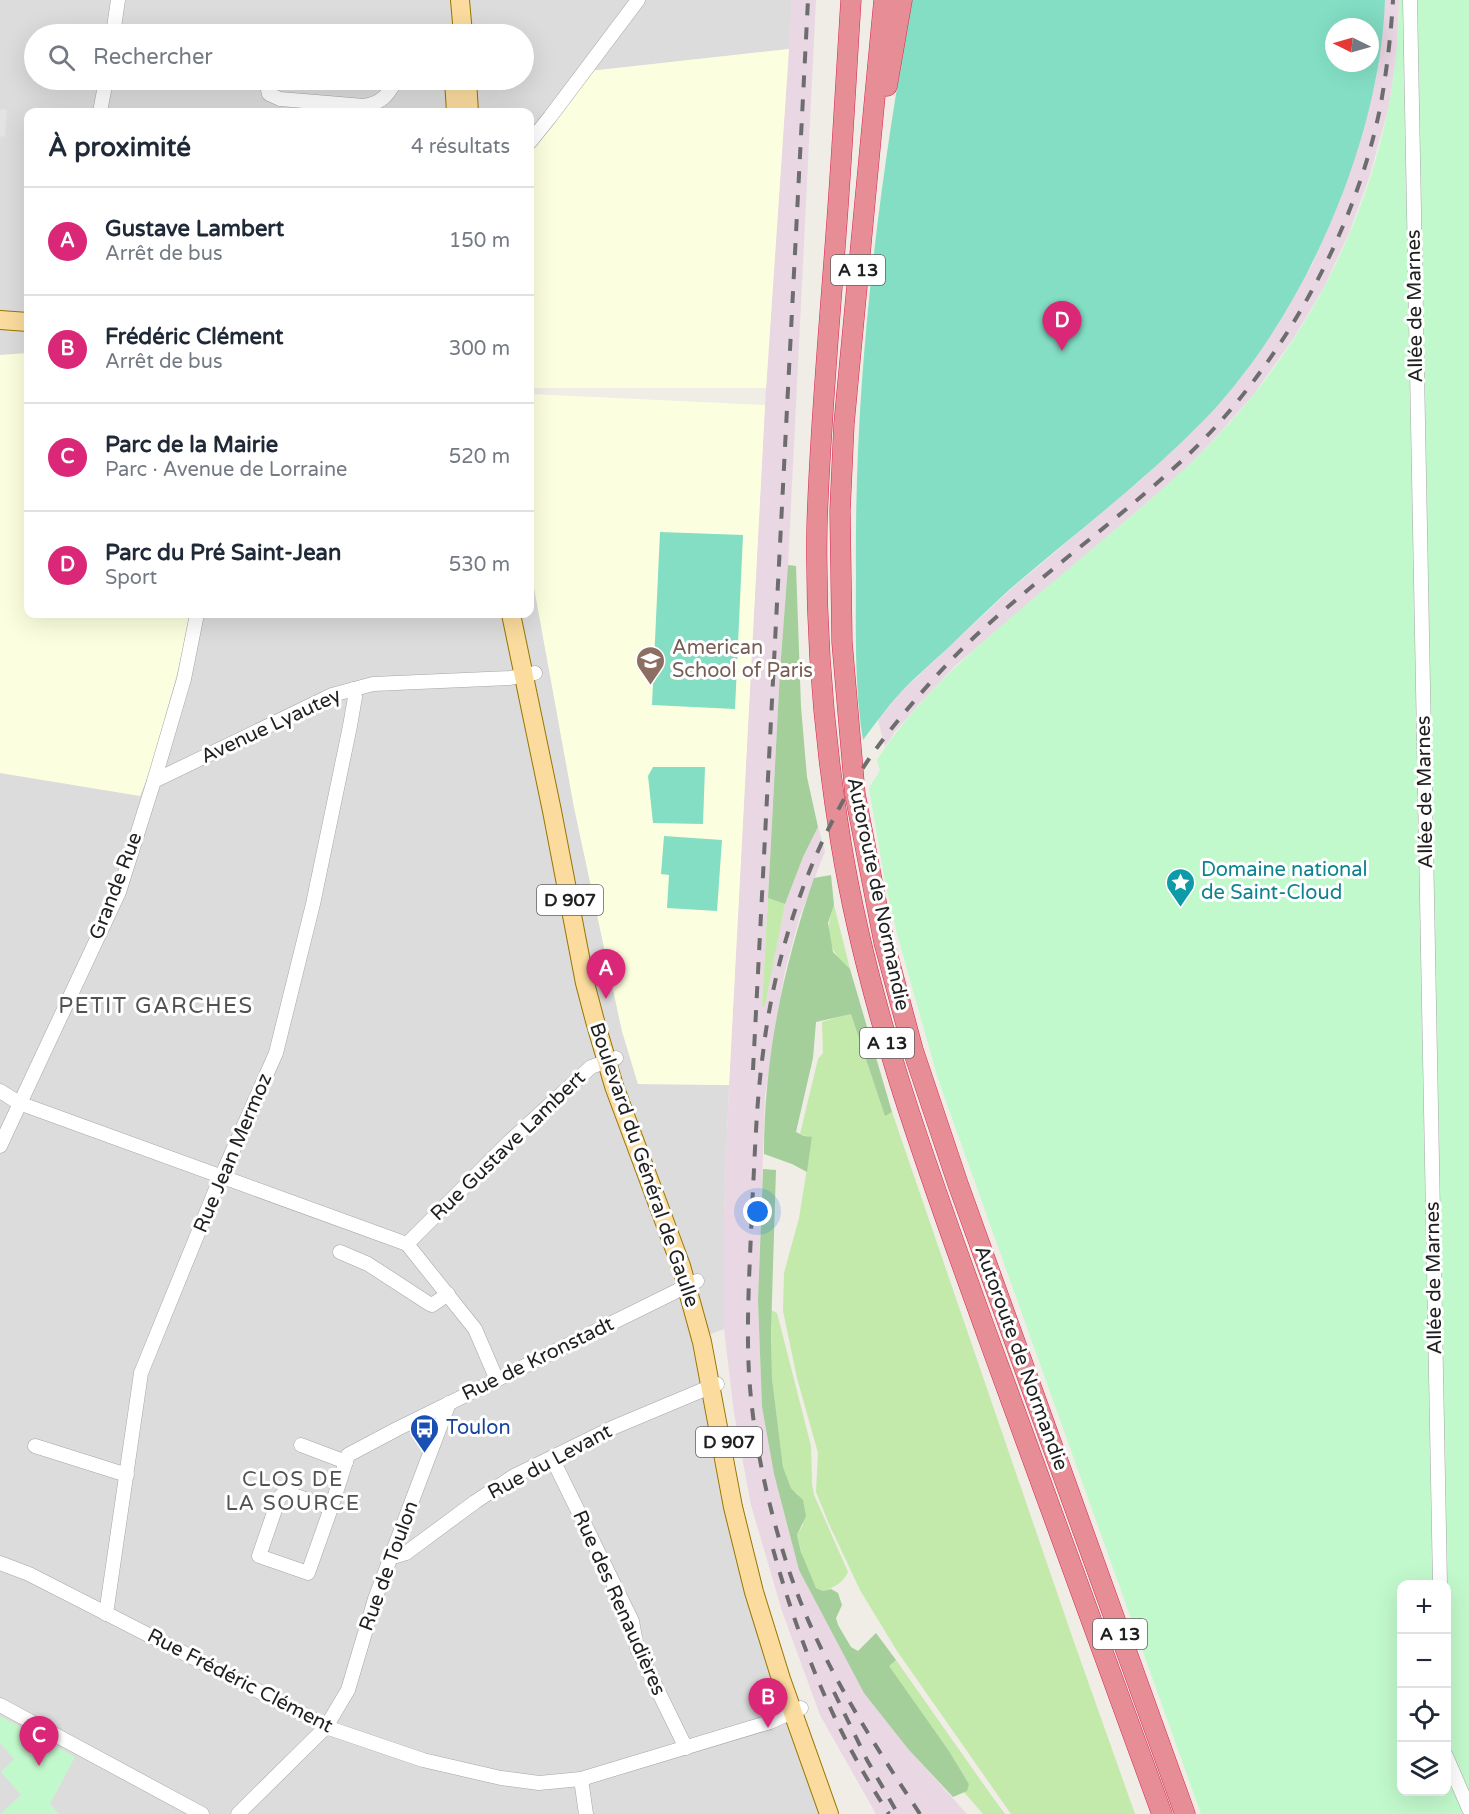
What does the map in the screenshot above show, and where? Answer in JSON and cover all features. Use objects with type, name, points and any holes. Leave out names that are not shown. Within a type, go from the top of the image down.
[{"type":"highway","name":"Autoroute de Normandie","points":[[850,0],[836,231],[821,422],[817,528],[819,641],[828,744],[841,842],[861,945],[891,1056],[932,1180],[1162,1814]]},
{"type":"highway","name":"Autoroute de Normandie","points":[[884,0],[844,424],[840,511],[842,642],[855,794],[884,942],[913,1050],[958,1184],[1185,1814]]},
{"type":"highway","points":[[873,115],[886,93],[902,0]]},
{"type":"main road","points":[[450,0],[451,24]]},
{"type":"main road","points":[[460,0],[462,24]]},
{"type":"main road","points":[[455,90],[456,108]]},
{"type":"main road","points":[[468,90],[469,108]]},
{"type":"main road","points":[[0,320],[24,322]]},
{"type":"main road","name":"Boulevard du Général de Gaulle","points":[[512,618],[530,674]]},
{"type":"main road","name":"Boulevard du Général de Gaulle","points":[[524,618],[530,674],[585,983],[681,1266],[692,1283],[702,1342],[715,1385],[747,1533],[765,1602],[829,1814]]},
{"type":"main road","name":"Boulevard du Général de Gaulle","points":[[797,1710],[839,1814]]},
{"type":"street","points":[[114,24],[118,0]]},
{"type":"street","points":[[534,137],[638,0]]},
{"type":"street","name":"Allée de Marnes","points":[[1410,0],[1440,1580]]},
{"type":"street","points":[[101,108],[104,90]]},
{"type":"street","points":[[269,90],[270,94],[280,99],[364,106],[376,104],[388,96],[391,90]]},
{"type":"street","name":"Grande Rue","points":[[0,1146],[119,892],[184,679],[197,618]]},
{"type":"street","name":"Avenue Lyautey","points":[[154,781],[327,698],[354,689],[373,684],[510,678],[530,674]]},
{"type":"street","name":"Rue Jean Mermoz","points":[[106,1614],[141,1373],[221,1178],[276,1053],[315,893],[350,726],[355,697],[354,689]]},
{"type":"street","name":"Rue Gustave Lambert","points":[[407,1244],[525,1128],[591,1068],[611,1060]]},
{"type":"street","points":[[0,1091],[19,1103],[407,1244],[475,1329],[497,1380]]},
{"type":"street","points":[[340,1252],[368,1264],[432,1305],[447,1294]]},
{"type":"street","name":"Rue de Kronstadt","points":[[347,1458],[449,1403],[692,1283]]},
{"type":"street","name":"Rue du Levant","points":[[392,1554],[396,1556],[406,1554],[484,1495],[514,1476],[612,1428],[715,1385]]},
{"type":"street","name":"Rue de Toulon","points":[[238,1814],[326,1727],[348,1690],[368,1621],[449,1403]]},
{"type":"street","points":[[301,1445],[347,1458],[308,1573],[259,1556],[279,1498],[285,1492],[330,1508]]},
{"type":"street","points":[[35,1446],[127,1475]]},
{"type":"street","name":"Rue des Renaudières","points":[[552,1458],[632,1621],[638,1648],[686,1748]]},
{"type":"street","name":"Rue Frédéric Clément","points":[[0,1563],[29,1575],[326,1727],[423,1760],[501,1778],[538,1783],[581,1779],[770,1722],[797,1710]]},
{"type":"street","points":[[0,1704],[202,1814]]},
{"type":"street","points":[[1451,1768],[1469,1809]]},
{"type":"street","points":[[581,1779],[586,1814]]},
{"type":"shaded area","points":[[0,0],[792,0],[789,49],[590,71],[534,143],[534,108],[24,108],[24,618],[534,618],[534,587],[574,807],[622,1031],[638,1084],[729,1085],[724,1215],[724,1329],[703,1337],[744,1543],[832,1814],[0,1814]]},
{"type":"shaded area","points":[[792,0],[816,0],[788,565],[762,1006],[765,1006],[785,904],[803,857],[818,827],[825,851],[799,919],[785,971],[765,1096],[758,1300],[762,1407],[774,1474],[799,1570],[909,1750],[967,1814],[876,1814],[820,1715],[782,1611],[751,1505],[734,1413],[724,1329],[724,1215],[729,1085],[765,405]]},
{"type":"shaded area","points":[[1385,0],[1399,0],[1397,51],[1389,106],[1369,178],[1349,233],[1324,287],[1293,339],[1254,394],[1177,477],[956,665],[894,733],[885,747],[878,720],[900,693],[1010,590],[1141,480],[1197,427],[1244,374],[1312,265],[1341,198],[1359,143],[1377,72],[1379,72]]},
{"type":"shaded area","points":[[789,49],[766,388],[534,388],[534,143],[590,71]]},
{"type":"shaded area","points":[[0,109],[7,110],[5,137],[0,136]]},
{"type":"shaded area","points":[[24,353],[24,618],[189,618],[179,667],[149,774],[140,796],[0,773],[0,355]]},
{"type":"shaded area","name":"American School of Paris","points":[[534,394],[765,405],[729,1085],[638,1084],[622,1031],[574,807],[534,587]]},
{"type":"green space","points":[[912,0],[1385,0],[1379,61],[1379,18],[1325,18],[1325,72],[1377,72],[1368,114],[1350,173],[1327,231],[1300,287],[1268,340],[1233,388],[1195,429],[1127,491],[994,603],[901,692],[863,740],[858,698],[856,635],[856,500],[859,428],[870,285],[889,142]]},
{"type":"green space","name":"Domaine national de Saint-Cloud","points":[[1399,0],[1469,0],[1469,1814],[1201,1814],[938,1079],[897,934],[885,882],[869,788],[880,770],[877,760],[896,732],[940,682],[989,636],[1189,465],[1254,394],[1314,306],[1339,258],[1360,209],[1389,106],[1396,53]]},
{"type":"green space","points":[[660,532],[743,535],[735,709],[652,705]]},
{"type":"green space","points":[[788,565],[796,566],[801,707],[807,777],[818,827],[803,857],[785,904],[768,898]]},
{"type":"green space","points":[[653,767],[705,767],[703,824],[653,823],[648,776]]},
{"type":"green space","points":[[664,836],[722,840],[717,911],[667,908],[669,875],[661,874]]},
{"type":"green space","points":[[831,875],[834,905],[828,923],[833,952],[850,969],[892,1112],[885,1116],[851,1014],[816,1022],[813,1058],[796,1132],[812,1137],[807,1172],[764,1154],[767,1083],[777,1014],[803,912],[814,878]]},
{"type":"green space","points":[[768,898],[785,904],[765,1006],[762,1006]]},
{"type":"green space","points":[[834,905],[850,969],[836,955],[830,940],[829,924]]},
{"type":"green space","points":[[851,1013],[885,1115],[892,1112],[1135,1814],[1011,1814],[897,1651],[860,1590],[816,1492],[818,1453],[797,1378],[783,1311],[784,1273],[799,1218],[812,1138],[800,1134],[818,1059],[823,1053],[822,1022]]},
{"type":"green space","points":[[763,1169],[776,1170],[771,1331],[772,1378],[783,1467],[791,1488],[803,1500],[806,1516],[797,1535],[801,1552],[816,1588],[823,1591],[831,1589],[838,1593],[842,1605],[836,1618],[851,1647],[858,1651],[876,1633],[896,1660],[889,1666],[949,1751],[969,1784],[967,1791],[953,1797],[909,1750],[864,1693],[799,1570],[774,1474],[762,1407],[758,1300]]},
{"type":"green space","points":[[771,1310],[777,1313],[811,1446],[814,1495],[848,1572],[844,1579],[823,1591],[816,1588],[805,1566],[797,1535],[803,1525],[799,1495],[791,1488],[783,1467],[772,1378]]},
{"type":"green space","points":[[896,1660],[1005,1814],[983,1814],[964,1792],[969,1784],[949,1751],[888,1666]]},
{"type":"green space","points":[[0,1716],[75,1757],[50,1804],[59,1814],[0,1814],[21,1795],[1,1772],[14,1759],[0,1743]]},
{"type":"railway","points":[[753,1070],[808,0]]},
{"type":"railway","points":[[920,1814],[861,1722],[826,1659],[811,1626],[797,1593],[778,1535],[757,1444],[748,1353],[752,1208],[761,1072],[769,1010],[779,967],[805,882],[823,840],[843,800],[866,763],[892,728],[913,702],[983,629],[1189,454],[1223,419],[1255,379],[1284,337],[1311,292],[1334,246],[1370,151],[1383,90],[1393,0]]},
{"type":"railway","points":[[773,1549],[794,1619],[820,1686],[852,1751],[889,1814]]},
{"type":"railway","points":[[834,1692],[867,1760],[898,1814]]},
{"type":"place","name":"Parc du Pré Saint-Jean","points":[[1062,351]]},
{"type":"place","name":"American School of Paris","points":[[651,686]]},
{"type":"place","name":"Domaine national de Saint-Cloud","points":[[1180,908]]},
{"type":"place","name":"Gustave Lambert","points":[[606,999]]},
{"type":"place","name":"Toulon","points":[[425,1454]]},
{"type":"place","name":"Frédéric Clément","points":[[768,1728]]},
{"type":"place","name":"Parc de la Mairie","points":[[39,1766]]},
{"type":"district","name":"PETIT GARCHES","points":[[156,1006]]},
{"type":"district","name":"CLOS DE LA SOURCE","points":[[293,1491]]}]
